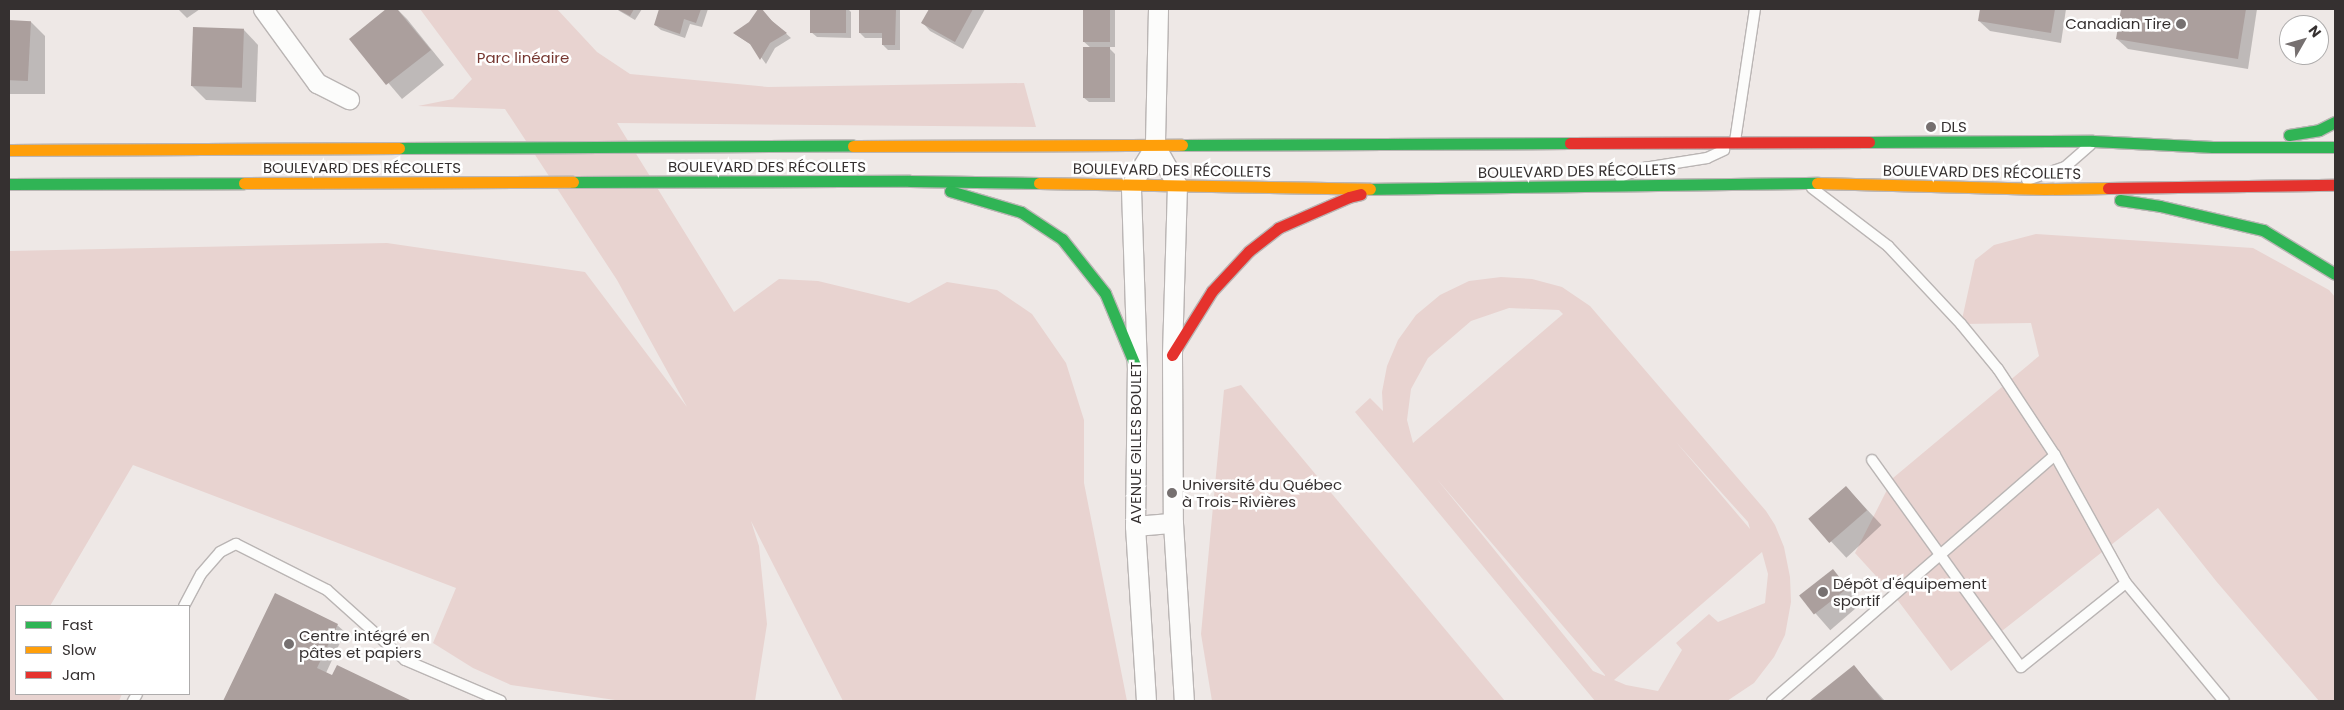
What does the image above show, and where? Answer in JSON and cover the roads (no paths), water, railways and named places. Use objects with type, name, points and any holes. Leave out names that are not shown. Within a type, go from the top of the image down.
[{"type":"main road","points":[[2213,147],[2320,130],[2335,122]]},
{"type":"main road","name":"BOULEVARD DES RÉCOLLETS","points":[[9,150],[2093,141],[2213,147],[2335,146]]},
{"type":"main road","name":"BOULEVARD DES RÉCOLLETS","points":[[9,184],[910,181],[1386,189],[1805,183],[2045,189],[2335,185]]},
{"type":"main road","points":[[910,181],[1021,212],[1062,239],[1105,294],[1137,370]]},
{"type":"main road","points":[[1172,355],[1212,291],[1249,251],[1278,228],[1349,197],[1386,189]]},
{"type":"main road","points":[[2045,189],[2160,206],[2263,230],[2335,274]]},
{"type":"street","points":[[262,9],[317,82],[349,99]]},
{"type":"street","points":[[1131,185],[1155,146],[1158,9]]},
{"type":"street","points":[[1155,146],[1177,185],[1172,355],[1173,523],[1184,701]]},
{"type":"street","name":"AVENUE GILLES BOULET","points":[[1131,185],[1137,370],[1135,526],[1146,701]]},
{"type":"street","points":[[1135,526],[1173,523]]},
{"type":"lane","points":[[1596,186],[1644,168],[1707,158],[1734,143],[1755,9]]},
{"type":"lane","points":[[2005,188],[2065,167],[2093,141]]},
{"type":"lane","points":[[1805,183],[1888,246],[1961,324],[1998,369],[2055,455],[2126,583],[2224,701]]},
{"type":"lane","points":[[1772,701],[2055,455]]},
{"type":"lane","points":[[1872,460],[2021,667],[2126,583]]},
{"type":"lane","points":[[185,605],[201,574],[220,552],[236,544],[327,590],[405,660],[501,701]]},
{"type":"place","name":"Canadian Tire","points":[[2181,24]]},
{"type":"place","name":"DLS","points":[[1931,127]]},
{"type":"place","name":"Université du Québec à Trois-Rivières","points":[[1172,493]]},
{"type":"place","name":"Dépôt d'équipement sportif","points":[[1823,592]]},
{"type":"place","name":"Centre intégré en pâtes et papiers","points":[[289,644]]},
{"type":"park label","name":"Parc linéaire","points":[[523,58]]}]
